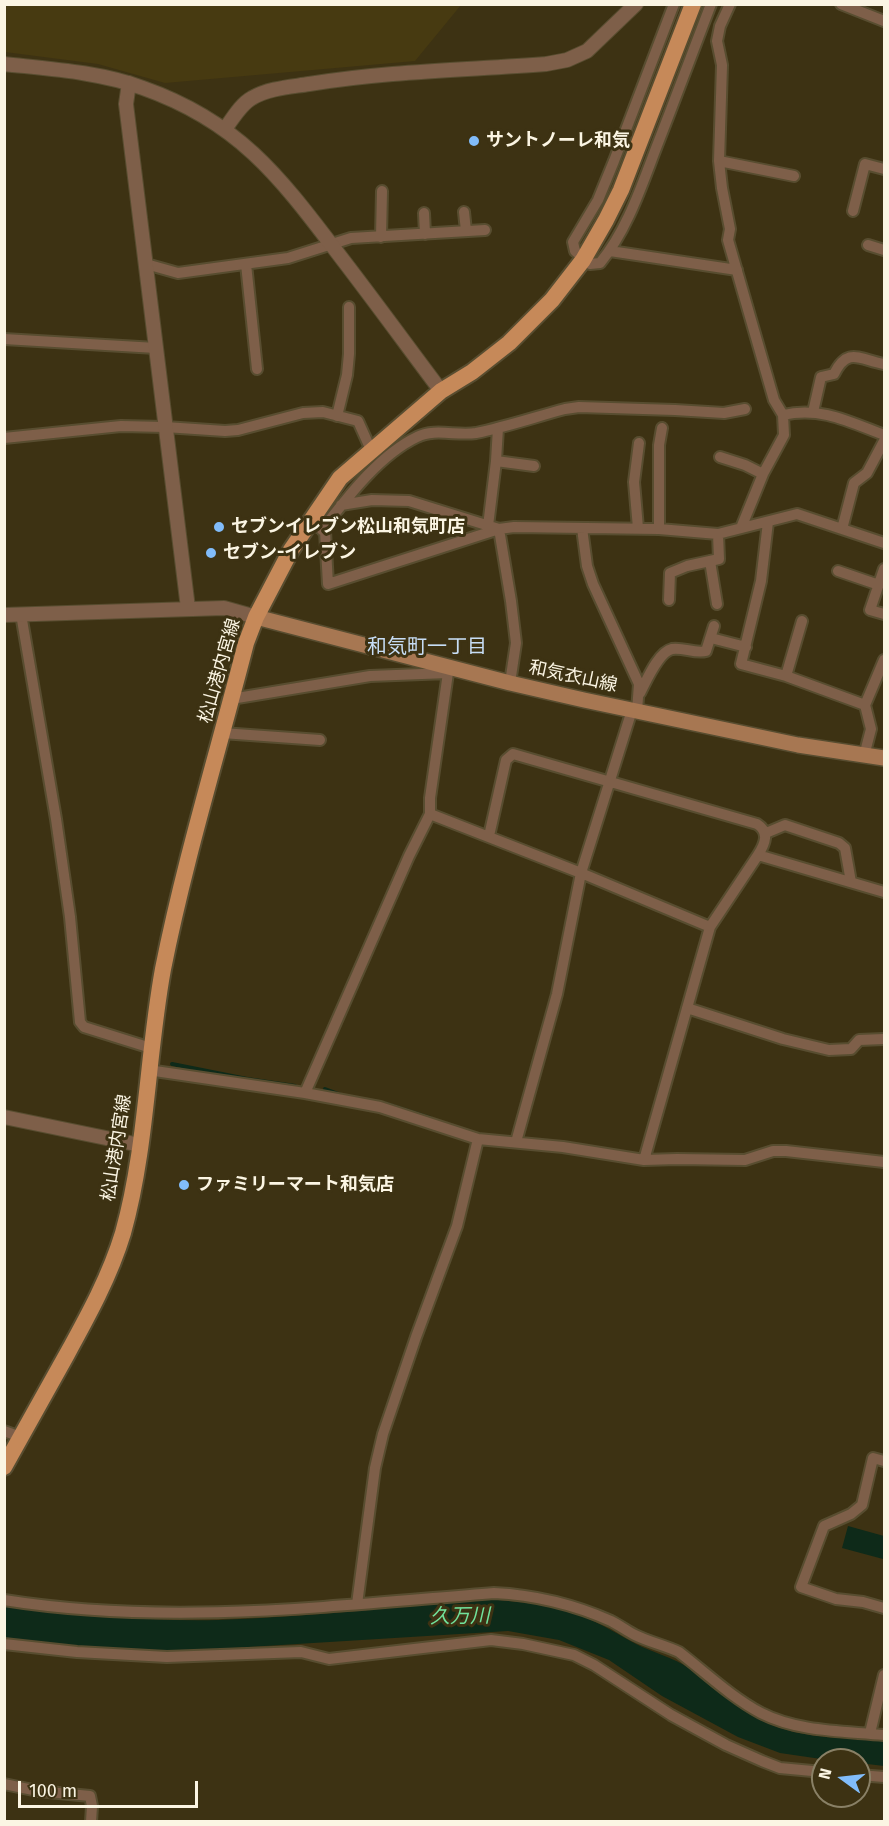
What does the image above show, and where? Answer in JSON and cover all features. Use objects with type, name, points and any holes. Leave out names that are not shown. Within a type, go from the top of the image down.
[{"type":"main road","name":"松山港内宮線","points":[[4,1467],[92,1308],[108,1274],[125,1222],[140,1145],[148,1070],[163,971],[181,883],[246,644],[256,617],[291,550],[316,526],[340,478],[441,391],[472,372],[509,343],[552,300],[583,260],[621,190],[693,4]]},
{"type":"main road","name":"和気衣山線","points":[[256,617],[449,670],[636,705],[798,746],[885,758]]},
{"type":"street","points":[[225,129],[250,98],[268,90],[338,79],[546,64],[567,60],[587,51],[636,4]]},
{"type":"street","points":[[674,4],[614,161],[597,200],[573,242],[575,251],[590,264],[600,263],[610,251],[641,187],[711,4]]},
{"type":"street","points":[[730,4],[720,26],[717,41],[722,65],[719,161],[722,188],[730,229],[729,240],[774,400],[783,414],[784,435],[763,474],[741,528]]},
{"type":"street","points":[[840,4],[885,21]]},
{"type":"street","points":[[4,64],[73,72],[129,83],[169,98],[225,129],[274,172],[441,391]]},
{"type":"street","points":[[129,83],[126,104],[188,608]]},
{"type":"street","points":[[719,161],[794,176]]},
{"type":"street","points":[[853,211],[865,164],[885,169]]},
{"type":"street","points":[[381,237],[382,191]]},
{"type":"street","points":[[464,212],[466,231]]},
{"type":"street","points":[[424,213],[425,234]]},
{"type":"street","points":[[146,264],[178,273],[288,258],[351,238],[485,230]]},
{"type":"street","points":[[868,245],[885,250]]},
{"type":"street","points":[[610,251],[737,270]]},
{"type":"street","points":[[246,264],[257,369]]},
{"type":"street","points":[[337,416],[347,375],[349,307]]},
{"type":"street","points":[[4,339],[156,348]]},
{"type":"street","points":[[813,412],[821,377],[834,374],[840,363],[847,357],[885,364]]},
{"type":"street","points":[[745,409],[723,413],[579,407],[474,433],[434,433],[418,436],[376,467],[350,493],[341,506],[316,526],[325,531],[328,584],[499,529],[514,527],[638,528],[718,534],[797,514],[885,543]]},
{"type":"street","points":[[783,414],[805,411],[834,416],[885,435]]},
{"type":"street","points":[[4,438],[121,426],[225,431],[303,413],[323,412],[358,421],[371,450]]},
{"type":"street","points":[[488,526],[498,428]]},
{"type":"street","points":[[659,529],[659,445],[662,428]]},
{"type":"street","points":[[842,529],[854,483],[867,473],[885,441]]},
{"type":"street","points":[[638,528],[634,482],[639,443]]},
{"type":"street","points":[[720,457],[763,474]]},
{"type":"street","points":[[496,461],[534,466]]},
{"type":"street","points":[[341,506],[372,500],[409,501],[499,529]]},
{"type":"street","points":[[768,522],[761,581],[741,664],[786,676],[865,705]]},
{"type":"street","points":[[582,528],[587,566],[593,584],[639,684],[636,705]]},
{"type":"street","points":[[499,529],[512,601],[516,643],[510,683]]},
{"type":"street","points":[[669,600],[670,573],[687,566],[719,559],[718,534]]},
{"type":"street","points":[[710,561],[717,604]]},
{"type":"street","points":[[885,569],[870,610],[885,614]]},
{"type":"street","points":[[838,571],[879,585]]},
{"type":"street","points":[[4,615],[224,608],[256,617]]},
{"type":"street","points":[[21,614],[56,819],[80,1022],[84,1027],[151,1048]]},
{"type":"street","points":[[786,676],[802,621]]},
{"type":"street","points":[[516,1142],[558,994],[581,873],[636,705],[657,661],[672,650],[700,653],[706,651],[714,626]]},
{"type":"street","points":[[711,639],[746,647]]},
{"type":"street","points":[[864,756],[871,729],[865,705],[885,660]]},
{"type":"street","points":[[231,699],[370,676],[449,670],[430,798],[430,814],[409,856],[305,1093]]},
{"type":"street","points":[[222,733],[320,740]]},
{"type":"street","points":[[489,836],[506,760],[513,754],[757,824],[763,827],[766,833],[764,845],[710,927],[644,1160]]},
{"type":"street","points":[[430,814],[710,927]]},
{"type":"street","points":[[766,833],[785,825],[839,843],[845,848],[851,882]]},
{"type":"street","points":[[758,855],[885,892]]},
{"type":"street","points":[[687,1008],[783,1039],[829,1050],[851,1049],[859,1040],[885,1040]]},
{"type":"street","points":[[148,1070],[305,1093],[380,1107],[478,1139],[590,1150],[644,1160],[745,1160],[773,1151],[786,1151],[885,1162]]},
{"type":"street","points":[[4,1117],[140,1145]]},
{"type":"street","points":[[357,1604],[375,1468],[383,1434],[457,1226],[478,1139]]},
{"type":"street","points":[[4,1431],[21,1437]]},
{"type":"street","points":[[885,1461],[873,1458],[862,1505],[851,1514],[824,1526],[801,1587],[836,1599],[863,1602],[885,1608]]},
{"type":"street","points":[[4,1600],[103,1611],[165,1613],[283,1611],[494,1593],[518,1594],[570,1605],[678,1652],[762,1713],[793,1724],[885,1735]]},
{"type":"street","points":[[4,1644],[77,1652],[167,1657],[301,1652],[329,1659],[491,1640],[523,1644],[574,1655],[594,1665],[671,1715],[726,1745],[762,1761],[780,1768],[811,1771]]},
{"type":"street","points":[[870,1733],[885,1675]]},
{"type":"street","points":[[4,1784],[38,1791],[90,1796],[92,1799],[91,1821]]},
{"type":"shaded area","points":[[5,4],[461,5],[415,61],[165,83],[98,64],[5,52]]},
{"type":"water","points":[[848,1526],[884,1536],[883,1559],[842,1548]]},
{"type":"water","name":"久万川","points":[[486,1599],[548,1606],[591,1620],[636,1644],[684,1665],[740,1707],[772,1725],[813,1735],[884,1741],[884,1766],[871,1764],[871,1748],[811,1748],[811,1758],[780,1753],[738,1737],[662,1696],[609,1660],[559,1640],[508,1631],[167,1652],[62,1646],[5,1638],[5,1606],[84,1614],[191,1620],[251,1619]]},
{"type":"waterway","points":[[172,1064],[295,1086]]},
{"type":"waterway","points":[[325,1089],[341,1095]]},
{"type":"waterway","points":[[383,1103],[430,1118]]},
{"type":"place","name":"サントノーレ和気","points":[[474,141]]},
{"type":"place","name":"セブンイレブン松山和気町店","points":[[219,527]]},
{"type":"place","name":"セブン-イレブン","points":[[211,553]]},
{"type":"place","name":"ファミリーマート和気店","points":[[184,1185]]},
{"type":"district","name":"和気町一丁目","points":[[427,647]]}]
